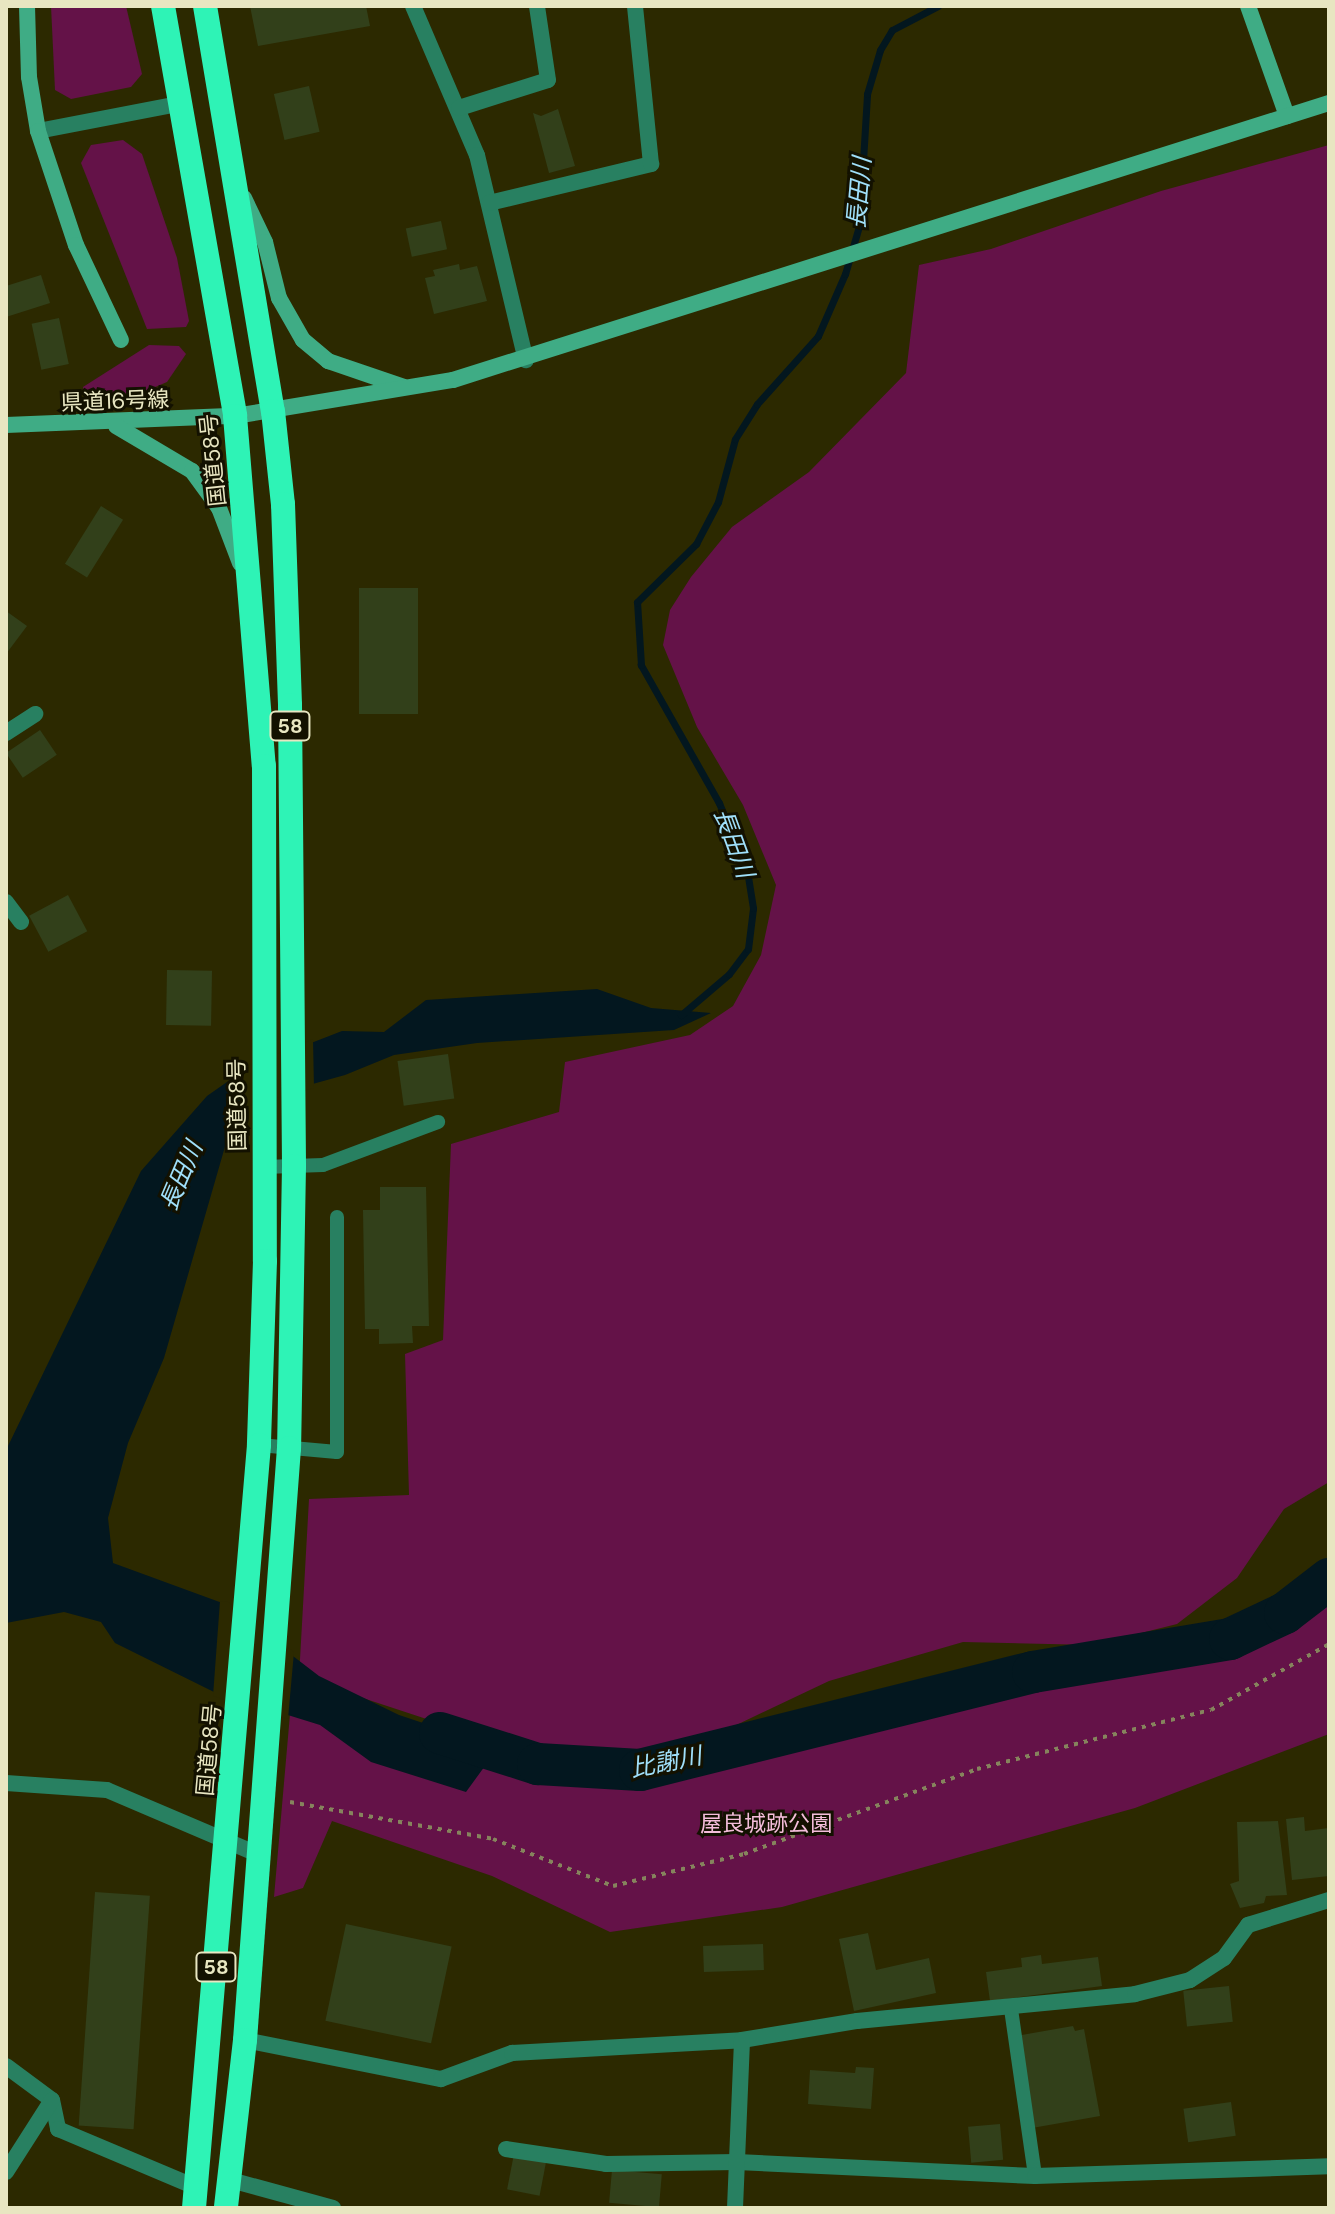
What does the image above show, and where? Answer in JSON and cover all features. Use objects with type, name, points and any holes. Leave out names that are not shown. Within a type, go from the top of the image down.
[{"type":"highway","name":"国道58号","points":[[163,6],[183,103],[235,416],[264,766],[264,1167],[259,1445],[238,1726],[195,2198]]},
{"type":"highway","name":"58","points":[[205,6],[238,186],[273,411],[283,504],[290,705],[290,1042],[294,1166],[289,1448],[245,2040],[226,2208]]},
{"type":"street","points":[[27,6],[29,77],[38,131],[76,245],[121,340]]},
{"type":"street","points":[[413,6],[459,108],[489,203],[526,360]]},
{"type":"street","points":[[459,108],[548,80],[537,6]]},
{"type":"street","points":[[489,203],[651,164],[635,6]]},
{"type":"street","points":[[1248,6],[1287,116]]},
{"type":"street","points":[[38,131],[183,103]]},
{"type":"street","name":"県道16号線","points":[[6,425],[114,424],[235,416],[408,388],[526,360],[1092,175],[1329,103]]},
{"type":"street","points":[[238,186],[265,242],[289,322],[303,340],[328,361],[408,388]]},
{"type":"street","points":[[114,424],[192,471],[219,508],[251,590]]},
{"type":"street","points":[[6,733],[35,714]]},
{"type":"street","points":[[6,902],[21,922]]},
{"type":"street","points":[[6,1783],[107,1790],[257,1854]]},
{"type":"street","points":[[245,2040],[441,2079],[512,2053],[742,2040],[857,2021],[1011,2009],[1135,1994],[1190,1980],[1224,1958],[1248,1925],[1329,1900]]},
{"type":"street","points":[[735,2208],[742,2040]]},
{"type":"street","points":[[6,2066],[52,2100],[58,2129],[195,2198]]},
{"type":"street","points":[[6,2172],[52,2100]]},
{"type":"street","points":[[506,2149],[606,2164],[737,2162],[1035,2176],[1329,2166]]},
{"type":"street","points":[[227,2179],[333,2208]]},
{"type":"lane","points":[[264,1167],[323,1165],[438,1122]]},
{"type":"lane","points":[[259,1445],[337,1452],[337,1217]]},
{"type":"lane","points":[[1011,2009],[1035,2176]]},
{"type":"path","points":[[290,1802],[493,1839],[613,1886],[744,1854],[977,1769],[1211,1710],[1329,1644]]},
{"type":"green space","points":[[51,6],[126,6],[142,74],[131,87],[71,99],[55,90]]},
{"type":"green space","points":[[123,140],[142,154],[177,258],[189,321],[186,327],[147,329],[81,163],[91,145]]},
{"type":"green space","points":[[1329,145],[1329,1482],[1284,1509],[1237,1578],[1177,1624],[1093,1645],[963,1642],[829,1681],[730,1728],[637,1764],[521,1750],[299,1677],[309,1499],[409,1495],[405,1354],[443,1340],[451,1144],[559,1112],[565,1062],[690,1035],[733,1006],[761,955],[776,885],[743,805],[697,727],[663,645],[670,610],[691,577],[732,527],[809,472],[906,373],[919,265],[991,249],[1161,191]]},
{"type":"green space","points":[[149,345],[179,346],[186,354],[167,382],[141,393],[84,395],[83,387]]},
{"type":"green space","name":"屋良城跡公園","points":[[1329,1581],[1329,1734],[1135,1808],[782,1907],[610,1932],[492,1876],[332,1821],[303,1888],[274,1897],[293,1680],[524,1760],[640,1770],[1071,1666],[1212,1643],[1285,1613]]},
{"type":"water","points":[[597,989],[651,1008],[711,1013],[674,1030],[477,1043],[394,1055],[345,1075],[237,1105],[164,1358],[128,1443],[108,1518],[113,1563],[225,1604],[319,1676],[399,1715],[498,1748],[466,1792],[371,1762],[320,1725],[214,1692],[115,1643],[101,1622],[64,1612],[6,1623],[8,1446],[141,1171],[207,1096],[247,1068],[342,1031],[384,1032],[426,1000]]},
{"type":"pier","points":[[313,1039],[314,1088],[240,1108],[238,1070]]},
{"type":"pier","points":[[220,1601],[228,1602],[294,1652],[288,1719],[213,1696]]},
{"type":"building","points":[[250,6],[366,6],[370,26],[258,46]]},
{"type":"building","points":[[309,86],[320,132],[284,140],[274,94]]},
{"type":"building","points":[[558,109],[575,166],[549,173],[533,113],[541,116]]},
{"type":"building","points":[[441,221],[447,249],[412,257],[406,228]]},
{"type":"building","points":[[459,264],[460,270],[477,266],[487,301],[434,314],[425,278],[435,276],[433,270]]},
{"type":"building","points":[[41,275],[50,303],[6,317],[6,286]]},
{"type":"building","points":[[59,318],[69,364],[41,370],[32,324]]},
{"type":"building","points":[[101,506],[123,520],[87,577],[65,564]]},
{"type":"building","points":[[359,588],[418,588],[418,714],[359,714]]},
{"type":"building","points":[[6,611],[27,626],[6,654]]},
{"type":"building","points":[[40,730],[57,755],[23,778],[6,753]]},
{"type":"building","points":[[68,895],[87,931],[48,952],[29,916]]},
{"type":"building","points":[[167,970],[212,971],[211,1026],[166,1025]]},
{"type":"building","points":[[448,1054],[454,1099],[404,1106],[397,1061]]},
{"type":"building","points":[[380,1187],[426,1187],[429,1326],[412,1326],[413,1343],[379,1344],[379,1329],[365,1329],[363,1210],[380,1210]]},
{"type":"building","points":[[1304,1817],[1305,1831],[1329,1828],[1329,1876],[1292,1880],[1286,1819]]},
{"type":"building","points":[[1278,1821],[1287,1895],[1266,1896],[1264,1903],[1240,1908],[1230,1884],[1239,1881],[1237,1822]]},
{"type":"building","points":[[95,1892],[150,1896],[134,2129],[79,2125]]},
{"type":"building","points":[[346,1924],[452,1946],[431,2043],[325,2021]]},
{"type":"building","points":[[868,1933],[876,1970],[929,1958],[936,1993],[854,2011],[839,1939]]},
{"type":"building","points":[[763,1944],[764,1970],[704,1972],[703,1946]]},
{"type":"building","points":[[1041,1955],[1042,1964],[1098,1957],[1102,1986],[990,2001],[986,1972],[1022,1967],[1021,1958]]},
{"type":"building","points":[[1229,1986],[1233,2022],[1187,2027],[1183,1991]]},
{"type":"building","points":[[1073,2026],[1075,2031],[1084,2029],[1100,2116],[1032,2128],[1016,2036]]},
{"type":"building","points":[[856,2067],[874,2068],[871,2109],[808,2104],[810,2070],[855,2073]]},
{"type":"building","points":[[1231,2102],[1236,2136],[1188,2142],[1183,2109]]},
{"type":"building","points":[[1000,2124],[1003,2160],[971,2163],[968,2127]]},
{"type":"building","points":[[514,2154],[546,2160],[540,2196],[507,2189]]},
{"type":"building","points":[[612,2170],[662,2174],[659,2207],[609,2203]]},
{"type":"waterway","name":"長田川","points":[[681,1015],[729,974],[748,949],[753,908],[747,870],[719,803],[641,665],[637,602],[696,544],[718,502],[735,439],[757,404],[818,336],[845,274],[859,226],[867,94],[880,50],[892,30],[938,6]]},
{"type":"waterway","name":"比謝川","points":[[440,1733],[538,1764],[640,1770],[1033,1672],[1230,1639],[1285,1613],[1329,1579]]}]
